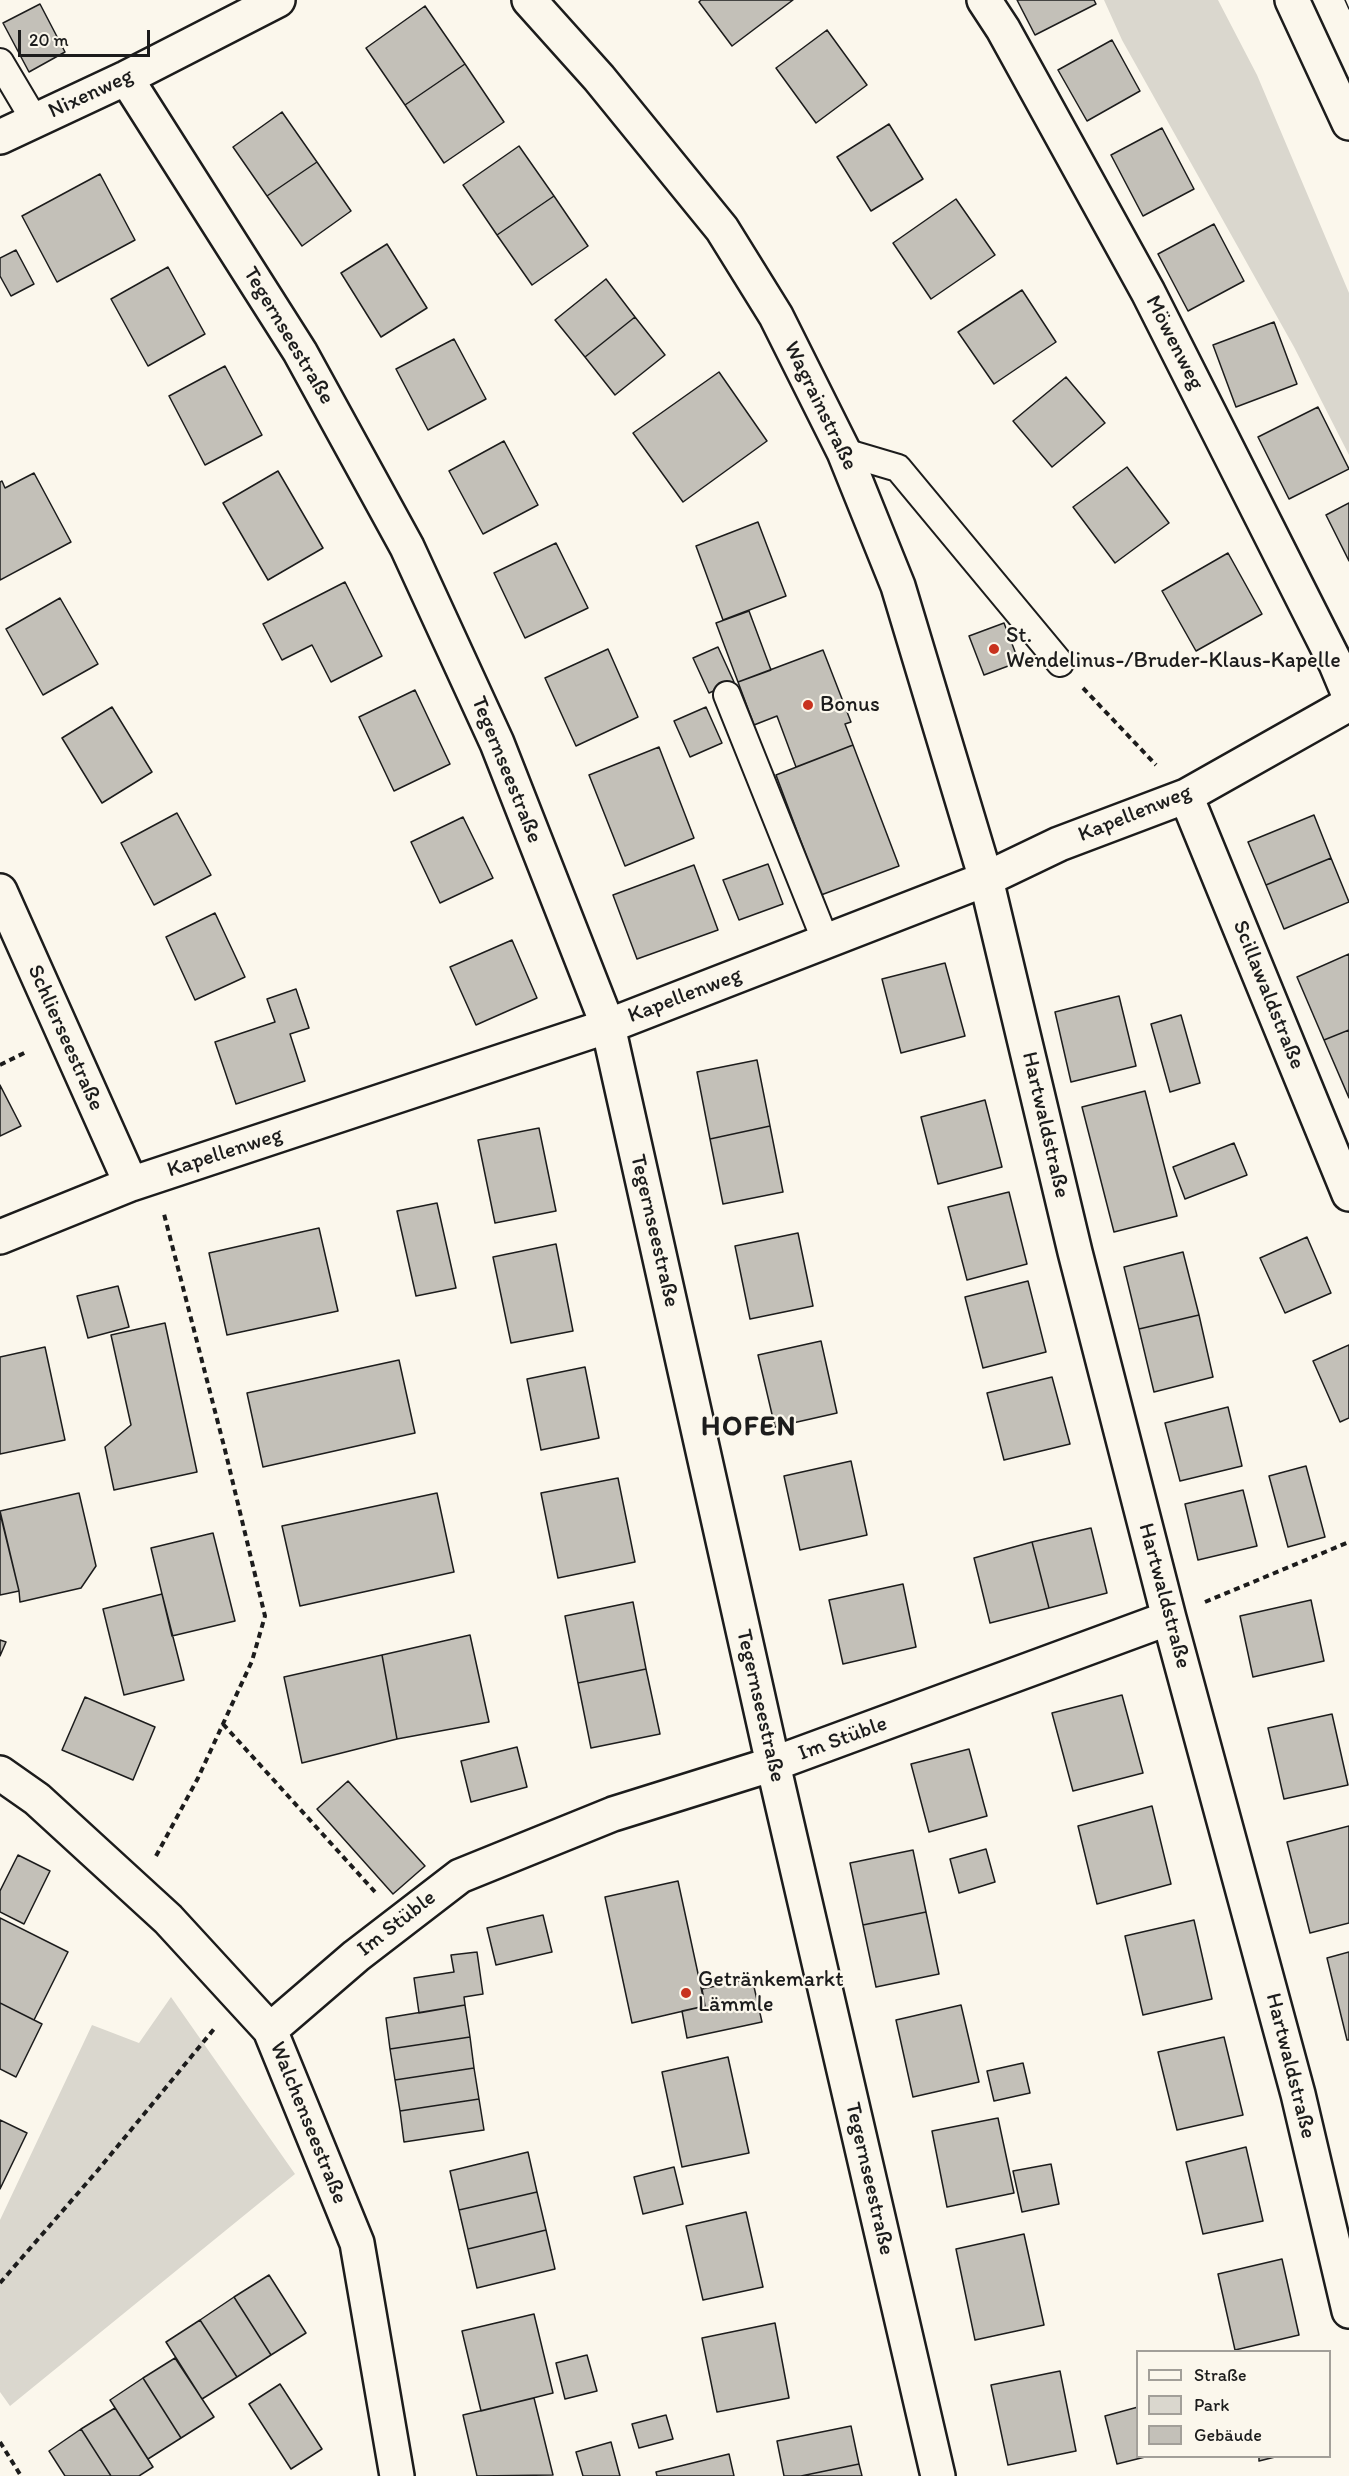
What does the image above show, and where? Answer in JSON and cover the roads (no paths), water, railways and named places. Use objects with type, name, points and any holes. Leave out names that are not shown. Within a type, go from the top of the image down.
[{"type":"street","name":"Nixenweg","points":[[0,137],[126,78],[278,0]]},
{"type":"street","name":"Wagrainstraße","points":[[529,0],[599,78],[722,229],[776,316],[844,452],[898,586],[986,879]]},
{"type":"street","name":"Möwenweg","points":[[984,0],[1009,39],[1148,292],[1336,664],[1349,695]]},
{"type":"street","points":[[1292,0],[1349,123]]},
{"type":"street","name":"Tegernseestraße","points":[[126,78],[300,352],[407,547],[497,743],[608,1026],[773,1764],[938,2476]]},
{"type":"street","name":"Kapellenweg","points":[[0,1237],[142,1181],[608,1026],[986,879],[1059,844],[1186,796],[1349,704]]},
{"type":"street","name":"Scillawaldstraße","points":[[1186,796],[1349,1194]]},
{"type":"street","name":"Hartwaldstraße","points":[[986,879],[1075,1252],[1169,1617],[1298,2094],[1349,2311]]},
{"type":"street","name":"Schlierseestraße","points":[[0,891],[142,1181]]},
{"type":"street","name":"Im Stüble","points":[[270,2030],[401,1921],[460,1876],[613,1814],[773,1764],[1169,1617]]},
{"type":"street","name":"Walchenseestraße","points":[[0,1773],[38,1799],[168,1920],[270,2030],[357,2243],[397,2476]]},
{"type":"lane","points":[[0,62],[35,121]]},
{"type":"lane","points":[[844,452],[898,468],[1060,663]]},
{"type":"lane","points":[[727,695],[826,942]]},
{"type":"tram line","points":[[1345,0],[1349,9]]},
{"type":"place","name":"St. Wendelinus-/Bruder-Klaus-Kapelle","points":[[994,649]]},
{"type":"place","name":"Bonus","points":[[808,705]]},
{"type":"place","name":"Getränkemarkt Lämmle","points":[[686,1993]]},
{"type":"district","name":"HOFEN","points":[[749,1428]]}]
